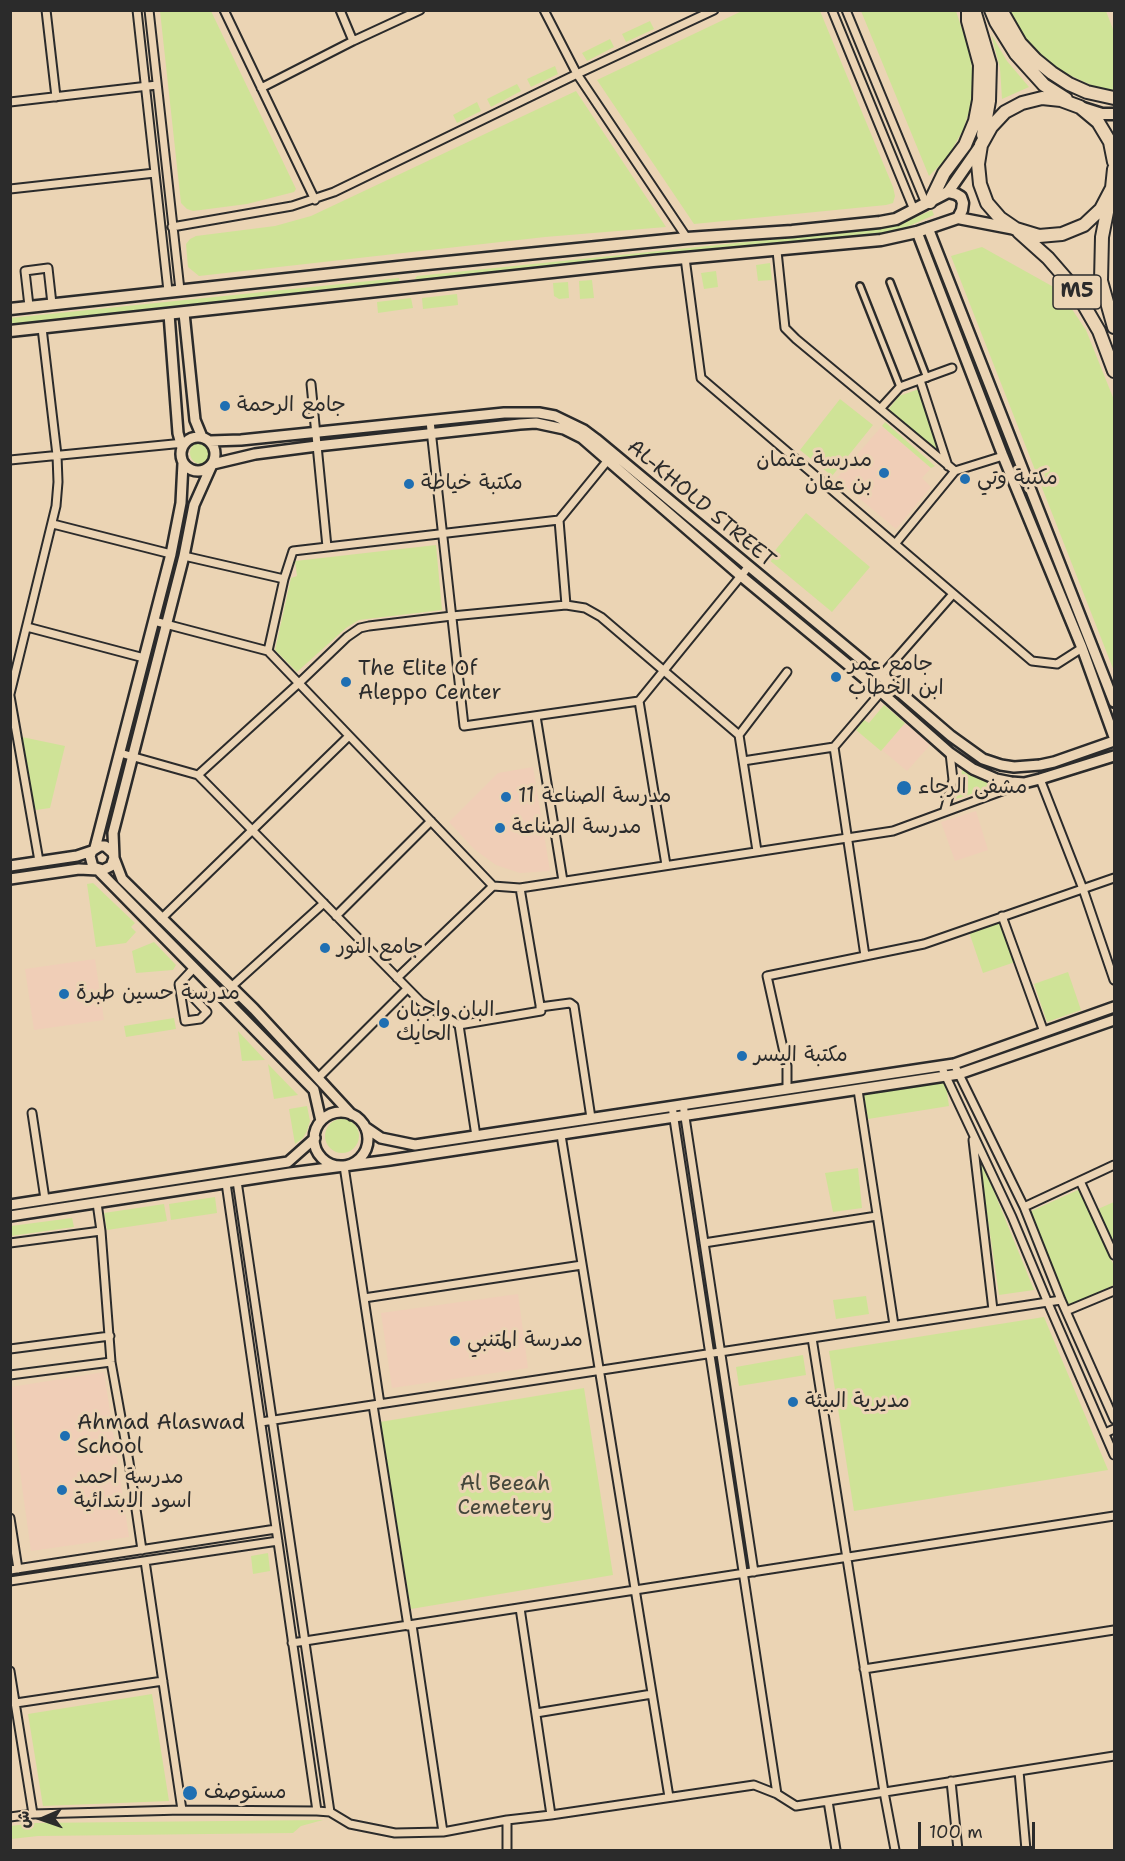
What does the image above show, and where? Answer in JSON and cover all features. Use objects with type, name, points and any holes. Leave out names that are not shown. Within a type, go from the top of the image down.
[{"type":"highway","points":[[928,203],[944,173],[965,145],[975,121],[980,100],[980,65],[968,21],[968,10]]},
{"type":"highway","points":[[974,10],[990,64],[989,101],[978,164],[980,184],[987,203],[1000,218],[1016,229],[1039,236],[1062,234],[1084,225],[1101,209],[1113,186],[1114,170]]},
{"type":"highway","points":[[991,10],[1016,54],[1044,85],[1080,107],[1098,122],[1110,142],[1114,162]]},
{"type":"highway","points":[[1000,10],[1020,43],[1052,73],[1087,92],[1114,98]]},
{"type":"highway","points":[[981,145],[991,127],[1005,112],[1022,103],[1042,98],[1062,100],[1080,107]]},
{"type":"highway","name":"M5","points":[[1113,186],[1102,237],[1101,281],[1114,327]]},
{"type":"highway","name":"M5","points":[[1016,229],[1048,258],[1074,288],[1099,331],[1114,370]]},
{"type":"main road","points":[[1080,107],[1102,114],[1114,114]]},
{"type":"main road","points":[[10,309],[687,238],[880,222],[896,219],[948,192],[981,145]]},
{"type":"main road","points":[[948,192],[961,197],[963,203],[958,218]]},
{"type":"main road","points":[[10,331],[685,258],[881,240],[923,230],[958,218],[1016,229]]},
{"type":"main road","points":[[792,231],[793,249]]},
{"type":"main road","points":[[407,266],[409,288]]},
{"type":"street","points":[[46,10],[56,97]]},
{"type":"street","points":[[137,10],[168,291]]},
{"type":"street","points":[[149,10],[180,290]]},
{"type":"street","points":[[224,10],[315,200]]},
{"type":"street","points":[[340,10],[353,41]]},
{"type":"street","points":[[261,88],[420,10]]},
{"type":"street","points":[[544,10],[577,74],[687,238]]},
{"type":"street","points":[[832,10],[914,210]]},
{"type":"street","points":[[846,10],[928,203]]},
{"type":"street","points":[[172,227],[315,200],[713,11]]},
{"type":"street","points":[[10,102],[157,86]]},
{"type":"street","points":[[10,189],[154,173]]},
{"type":"street","points":[[923,230],[1003,456],[1082,648],[1114,739]]},
{"type":"street","points":[[923,230],[1114,702]]},
{"type":"street","points":[[777,251],[785,328],[795,339],[955,471]]},
{"type":"street","points":[[685,258],[701,378],[1032,661],[1057,664],[1082,648]]},
{"type":"street","points":[[29,306],[25,271],[48,268],[52,304]]},
{"type":"street","points":[[890,282],[923,379],[948,466]]},
{"type":"street","points":[[860,286],[900,387]]},
{"type":"street","points":[[10,879],[79,869],[103,870],[111,866],[114,858],[113,833],[184,556],[194,505],[216,452],[195,420],[184,313]]},
{"type":"street","points":[[169,314],[182,445],[181,503],[171,554],[90,862],[314,1090],[321,1121]]},
{"type":"street","points":[[39,861],[14,735],[10,695],[53,524],[57,490],[57,455],[42,327]]},
{"type":"street","points":[[880,409],[900,387],[952,368]]},
{"type":"street","points":[[311,384],[327,547]]},
{"type":"street","name":"AL-KHOLD STREET","points":[[206,439],[232,441],[522,412],[555,416],[570,422],[596,439],[951,736],[983,759],[1014,767],[1054,762],[1114,739]]},
{"type":"street","points":[[430,421],[464,726],[639,701],[749,566]]},
{"type":"street","points":[[183,463],[196,472],[255,454],[536,423],[550,424],[574,433],[950,753],[973,769],[996,779],[1024,783]]},
{"type":"street","points":[[10,460],[182,445],[196,437],[206,439]]},
{"type":"street","points":[[895,544],[955,471],[1003,456]]},
{"type":"street","points":[[566,605],[559,520],[608,460]]},
{"type":"street","points":[[268,651],[284,579],[293,551],[559,520]]},
{"type":"street","points":[[53,524],[171,554]]},
{"type":"street","points":[[184,556],[284,579]]},
{"type":"street","points":[[881,676],[953,594]]},
{"type":"street","points":[[198,775],[347,637],[360,628],[566,605],[585,608],[601,617],[739,735],[758,851]]},
{"type":"street","points":[[154,621],[268,651],[493,886],[520,888],[893,831],[945,810],[961,807],[1024,783],[1114,756]]},
{"type":"street","points":[[27,627],[144,658]]},
{"type":"street","points":[[739,735],[787,672]]},
{"type":"street","points":[[743,761],[834,747],[881,692]]},
{"type":"street","points":[[639,701],[666,865]]},
{"type":"street","points":[[536,716],[563,881]]},
{"type":"street","points":[[161,919],[349,736]]},
{"type":"street","points":[[942,746],[951,736]]},
{"type":"street","points":[[834,747],[865,956]]},
{"type":"street","points":[[120,753],[198,775],[407,989],[421,1002],[459,1025],[541,1011],[520,888]]},
{"type":"street","points":[[945,810],[953,780],[950,753]]},
{"type":"street","points":[[1040,779],[1083,889],[1114,980]]},
{"type":"street","points":[[336,916],[431,821]]},
{"type":"street","points":[[10,866],[77,856],[105,846],[110,849],[122,879],[231,987],[365,1127],[368,1144],[360,1159],[353,1164],[335,1166],[320,1156],[316,1147],[317,1129],[321,1121],[336,1113],[352,1115]]},
{"type":"street","points":[[787,1089],[787,1066],[767,976],[924,944],[1114,878]]},
{"type":"street","points":[[397,978],[493,886]]},
{"type":"street","points":[[231,987],[324,903]]},
{"type":"street","points":[[1002,916],[1044,1032]]},
{"type":"street","points":[[191,995],[207,1012],[200,1019],[185,1021],[179,984],[194,968]]},
{"type":"street","points":[[213,987],[222,978]]},
{"type":"street","points":[[318,1078],[407,989]]},
{"type":"street","points":[[540,1007],[570,1003],[574,1006],[591,1118]]},
{"type":"street","points":[[365,1127],[381,1138],[415,1145],[954,1064],[1114,1007]]},
{"type":"street","points":[[10,1216],[959,1074],[1114,1020]]},
{"type":"street","points":[[459,1025],[476,1136]]},
{"type":"street","points":[[954,1064],[1024,1207],[1061,1300],[1114,1419]]},
{"type":"street","points":[[941,1066],[1012,1217],[1105,1433],[1112,1443],[1114,1455]]},
{"type":"street","points":[[858,1090],[894,1325]]},
{"type":"street","points":[[683,1104],[754,1572]]},
{"type":"street","points":[[672,1106],[777,1794]]},
{"type":"street","points":[[32,1113],[45,1199]]},
{"type":"street","points":[[602,1117],[604,1128]]},
{"type":"street","points":[[973,1134],[993,1310]]},
{"type":"street","points":[[561,1135],[669,1797]]},
{"type":"street","points":[[10,1205],[288,1162],[315,1138]]},
{"type":"street","points":[[1024,1207],[1114,1165]]},
{"type":"street","points":[[344,1166],[364,1298],[376,1405],[443,1832]]},
{"type":"street","points":[[237,1181],[330,1812]]},
{"type":"street","points":[[1080,1181],[1114,1255]]},
{"type":"street","points":[[226,1183],[317,1811]]},
{"type":"street","points":[[97,1203],[111,1362],[142,1550]]},
{"type":"street","points":[[704,1243],[877,1216]]},
{"type":"street","points":[[10,1243],[101,1231]]},
{"type":"street","points":[[364,1298],[582,1265]]},
{"type":"street","points":[[1066,1311],[1114,1291]]},
{"type":"street","points":[[261,1422],[1061,1300]]},
{"type":"street","points":[[10,1349],[110,1336]]},
{"type":"street","points":[[812,1338],[895,1851]]},
{"type":"street","points":[[10,1375],[111,1362]]},
{"type":"street","points":[[1105,1433],[1114,1429]]},
{"type":"street","points":[[292,1643],[1114,1516]]},
{"type":"street","points":[[10,1518],[14,1570],[276,1529]]},
{"type":"street","points":[[10,1581],[278,1541]]},
{"type":"street","points":[[145,1561],[182,1810]]},
{"type":"street","points":[[520,1608],[551,1815]]},
{"type":"street","points":[[864,1669],[1114,1630]]},
{"type":"street","points":[[10,1671],[33,1814]]},
{"type":"street","points":[[16,1703],[163,1681]]},
{"type":"street","points":[[536,1713],[652,1694]]},
{"type":"street","points":[[10,1817],[33,1814],[182,1810],[317,1811],[330,1812],[350,1824],[395,1833],[443,1832],[507,1820],[754,1785],[777,1794],[796,1806],[1114,1756]]},
{"type":"street","points":[[1019,1771],[1026,1851]]},
{"type":"street","points":[[951,1781],[958,1851]]},
{"type":"street","points":[[828,1801],[836,1851]]},
{"type":"street","points":[[507,1820],[507,1851]]},
{"type":"shaded area","name":"مدرسة عثمان بن عفان","points":[[882,426],[931,468],[922,478],[931,487],[896,529],[836,479]]},
{"type":"shaded area","points":[[905,723],[930,745],[907,771],[882,750]]},
{"type":"shaded area","name":"مدرسة الصناعة 11","points":[[533,767],[550,871],[520,873],[496,865],[474,849],[449,822],[498,773]]},
{"type":"shaded area","points":[[976,811],[988,850],[955,861],[941,822]]},
{"type":"shaded area","name":"مدرسة حسين طبرة","points":[[95,959],[104,1020],[34,1030],[25,969]]},
{"type":"shaded area","name":"مدرسة المتنبي","points":[[518,1294],[528,1368],[392,1388],[381,1313]]},
{"type":"shaded area","points":[[104,1372],[129,1537],[31,1551],[11,1407],[11,1387]]},
{"type":"green space","points":[[160,11],[211,11],[296,189],[294,192],[247,204],[193,211],[181,203]]},
{"type":"green space","points":[[742,11],[820,11],[893,187],[895,196],[893,203],[694,224],[597,80]]},
{"type":"green space","points":[[861,11],[956,11],[970,53],[973,79],[971,106],[963,130],[947,158],[929,176]]},
{"type":"green space","points":[[1008,11],[1106,11],[1114,32],[1114,92],[1097,88],[1061,71],[1022,35]]},
{"type":"green space","points":[[650,21],[654,29],[626,42],[622,34]]},
{"type":"green space","points":[[991,34],[1007,61],[1029,87],[1002,99],[1000,68]]},
{"type":"green space","points":[[610,39],[614,47],[587,61],[582,53]]},
{"type":"green space","points":[[555,66],[558,74],[531,87],[527,79]]},
{"type":"green space","points":[[517,84],[521,91],[491,107],[487,99]]},
{"type":"green space","points":[[576,91],[666,227],[545,237],[199,276],[188,267],[186,244],[196,236],[275,226],[311,216]]},
{"type":"green space","points":[[477,102],[481,111],[457,123],[453,115]]},
{"type":"green space","points":[[932,210],[934,215],[900,230],[881,233],[417,282],[415,279],[417,276],[881,228],[898,225]]},
{"type":"green space","points":[[982,247],[1059,290],[1086,330],[1114,400],[1114,671],[951,256]]},
{"type":"green space","points":[[770,263],[772,280],[758,281],[756,265]]},
{"type":"green space","points":[[716,271],[718,287],[704,289],[701,273]]},
{"type":"green space","points":[[399,278],[400,284],[11,324],[10,318]]},
{"type":"green space","points":[[592,280],[594,298],[580,299],[579,281]]},
{"type":"green space","points":[[568,282],[569,298],[559,299],[554,296],[553,283]]},
{"type":"green space","points":[[457,294],[458,305],[423,309],[422,298]]},
{"type":"green space","points":[[411,298],[413,308],[378,313],[377,302]]},
{"type":"green space","points":[[919,389],[944,457],[888,410],[899,396]]},
{"type":"green space","points":[[840,399],[873,425],[832,476],[800,450]]},
{"type":"green space","points":[[885,422],[935,466],[931,468],[882,426]]},
{"type":"green space","points":[[201,442],[209,445],[212,453],[209,461],[201,464],[193,461],[190,453],[193,445]]},
{"type":"green space","points":[[806,513],[870,567],[832,612],[768,559]]},
{"type":"green space","points":[[436,545],[442,610],[359,620],[346,628],[297,672],[275,650],[291,578],[297,576],[295,561]]},
{"type":"green space","points":[[884,705],[905,723],[881,751],[856,730],[864,720],[869,723]]},
{"type":"green space","points":[[22,737],[65,746],[50,808],[36,810],[33,807],[20,740]]},
{"type":"green space","points":[[962,768],[998,783],[998,785],[956,799],[961,784]]},
{"type":"green space","points":[[93,883],[135,923],[131,927],[136,932],[126,943],[96,947],[87,884]]},
{"type":"green space","points":[[1002,921],[1015,962],[983,973],[969,932]]},
{"type":"green space","points":[[154,942],[176,965],[173,970],[136,973],[132,951]]},
{"type":"green space","points":[[1068,972],[1081,1010],[1047,1022],[1034,984]]},
{"type":"green space","points":[[174,1018],[176,1029],[126,1037],[124,1026]]},
{"type":"green space","points":[[238,1031],[265,1060],[242,1061]]},
{"type":"green space","points":[[268,1064],[298,1095],[274,1099]]},
{"type":"green space","points":[[945,1079],[949,1106],[868,1119],[864,1093]]},
{"type":"green space","points":[[307,1106],[310,1121],[307,1131],[303,1138],[295,1144],[289,1109]]},
{"type":"green space","points":[[342,1119],[354,1124],[359,1136],[354,1148],[342,1153],[330,1148],[325,1136],[330,1124]]},
{"type":"green space","points":[[978,1152],[1034,1290],[999,1295]]},
{"type":"green space","points":[[858,1168],[862,1208],[833,1212],[825,1173]]},
{"type":"green space","points":[[1080,1189],[1114,1266],[1114,1285],[1069,1306],[1027,1213]]},
{"type":"green space","points":[[215,1197],[217,1213],[171,1220],[169,1204]]},
{"type":"green space","points":[[1114,1202],[1114,1245],[1098,1209]]},
{"type":"green space","points":[[164,1204],[167,1221],[107,1230],[104,1213]]},
{"type":"green space","points":[[72,1218],[74,1227],[11,1236],[11,1226]]},
{"type":"green space","points":[[866,1296],[869,1314],[836,1319],[833,1300]]},
{"type":"green space","points":[[1044,1317],[1108,1470],[854,1511],[829,1351]]},
{"type":"green space","points":[[803,1355],[806,1375],[739,1386],[736,1367]]},
{"type":"green space","name":"Al Beeah Cemetery","points":[[584,1388],[613,1575],[411,1609],[380,1422]]},
{"type":"green space","points":[[268,1553],[270,1571],[253,1574],[251,1556]]},
{"type":"green space","points":[[152,1694],[169,1801],[43,1806],[28,1714]]},
{"type":"green space","points":[[323,1820],[301,1826],[293,1833],[38,1836],[11,1839],[11,1826],[33,1823]]},
{"type":"place","name":"جامع الرحمة","points":[[225,406]]},
{"type":"place","name":"مدرسة عثمان بن عفان","points":[[884,473]]},
{"type":"place","name":"مكتبة وتي","points":[[965,479]]},
{"type":"place","name":"مكتبة خياطة","points":[[409,484]]},
{"type":"place","name":"جامع عمر ابن الخطاب","points":[[836,677]]},
{"type":"place","name":"The Elite Of Aleppo Center","points":[[346,682]]},
{"type":"place","name":"مشفى الرجاء","points":[[904,788]]},
{"type":"place","name":"مدرسة الصناعة 11","points":[[506,797]]},
{"type":"place","name":"مدرسة الصناعة","points":[[500,828]]},
{"type":"place","name":"جامع النور","points":[[325,948]]},
{"type":"place","name":"مدرسة حسين طبرة","points":[[64,994]]},
{"type":"place","name":"البان واجبان الحايك","points":[[384,1023]]},
{"type":"place","name":"مكتبة اليسر","points":[[742,1056]]},
{"type":"place","name":"مدرسة المتنبي","points":[[455,1341]]},
{"type":"place","name":"مديرية البيئة","points":[[793,1402]]},
{"type":"place","name":"Ahmad Alaswad School","points":[[65,1436]]},
{"type":"place","name":"مدرسة احمد اسود الابتدائية","points":[[62,1490]]},
{"type":"place","name":"مستوصف","points":[[190,1793]]}]
